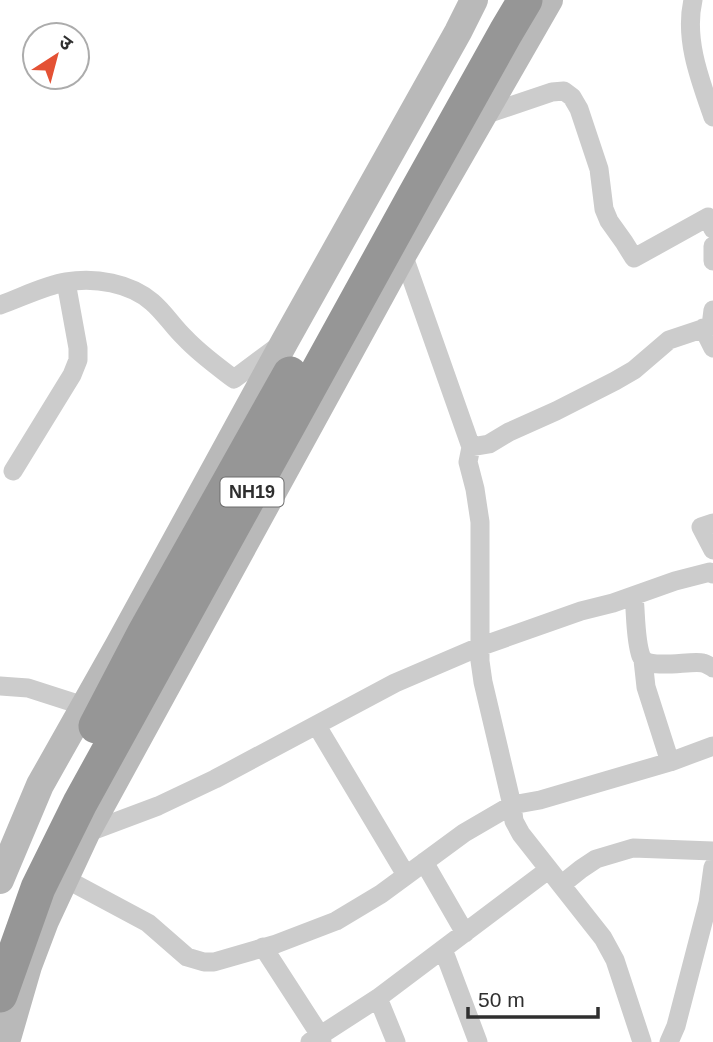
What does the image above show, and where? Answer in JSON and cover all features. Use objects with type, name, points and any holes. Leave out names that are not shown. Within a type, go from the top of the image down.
[{"type":"highway","name":"NH19","points":[[0,925],[22,872],[144,634],[294,366],[480,0]]},
{"type":"highway","name":"NH19","points":[[0,995],[38,888],[80,803],[525,0]]},
{"type":"street","points":[[0,880],[40,785],[458,32],[480,0]]},
{"type":"street","points":[[6,1042],[28,966],[45,921],[86,833],[403,254],[549,0]]},
{"type":"street","points":[[693,0],[690,35],[713,117]]},
{"type":"street","points":[[484,114],[552,92],[564,91],[572,97],[593,150],[604,209],[634,258],[708,217],[713,229]]},
{"type":"street","points":[[713,246],[713,261]]},
{"type":"street","points":[[403,254],[471,447],[468,462],[480,522],[479,648],[483,682],[514,821],[521,834],[603,938],[615,960],[642,1042]]},
{"type":"street","points":[[0,305],[65,282],[93,281],[115,284],[133,290],[151,301],[197,350],[234,379],[285,341]]},
{"type":"street","points":[[13,471],[72,375],[78,360],[75,329],[65,282]]},
{"type":"street","points":[[471,447],[489,444],[634,370],[669,340],[711,326],[713,310]]},
{"type":"street","points":[[703,328],[713,348]]},
{"type":"street","points":[[713,523],[701,527],[713,550]]},
{"type":"street","points":[[86,833],[158,806],[215,779],[395,683],[479,648],[581,611],[712,570]]},
{"type":"street","points":[[634,596],[646,687],[670,762]]},
{"type":"street","points":[[643,660],[648,663],[704,663],[713,668]]},
{"type":"street","points":[[0,686],[29,688],[84,706]]},
{"type":"street","points":[[317,726],[406,875]]},
{"type":"street","points":[[64,878],[148,923],[180,951],[195,960],[215,962],[336,921],[381,894],[464,833],[512,805],[540,800],[670,762],[713,746]]},
{"type":"street","points":[[263,947],[317,1040],[465,933],[555,878],[581,869],[596,859],[633,848],[713,851]]},
{"type":"street","points":[[424,862],[465,933]]},
{"type":"street","points":[[669,1042],[676,1026],[708,903],[713,867]]},
{"type":"street","points":[[443,949],[478,1042]]},
{"type":"street","points":[[378,998],[396,1042]]}]
